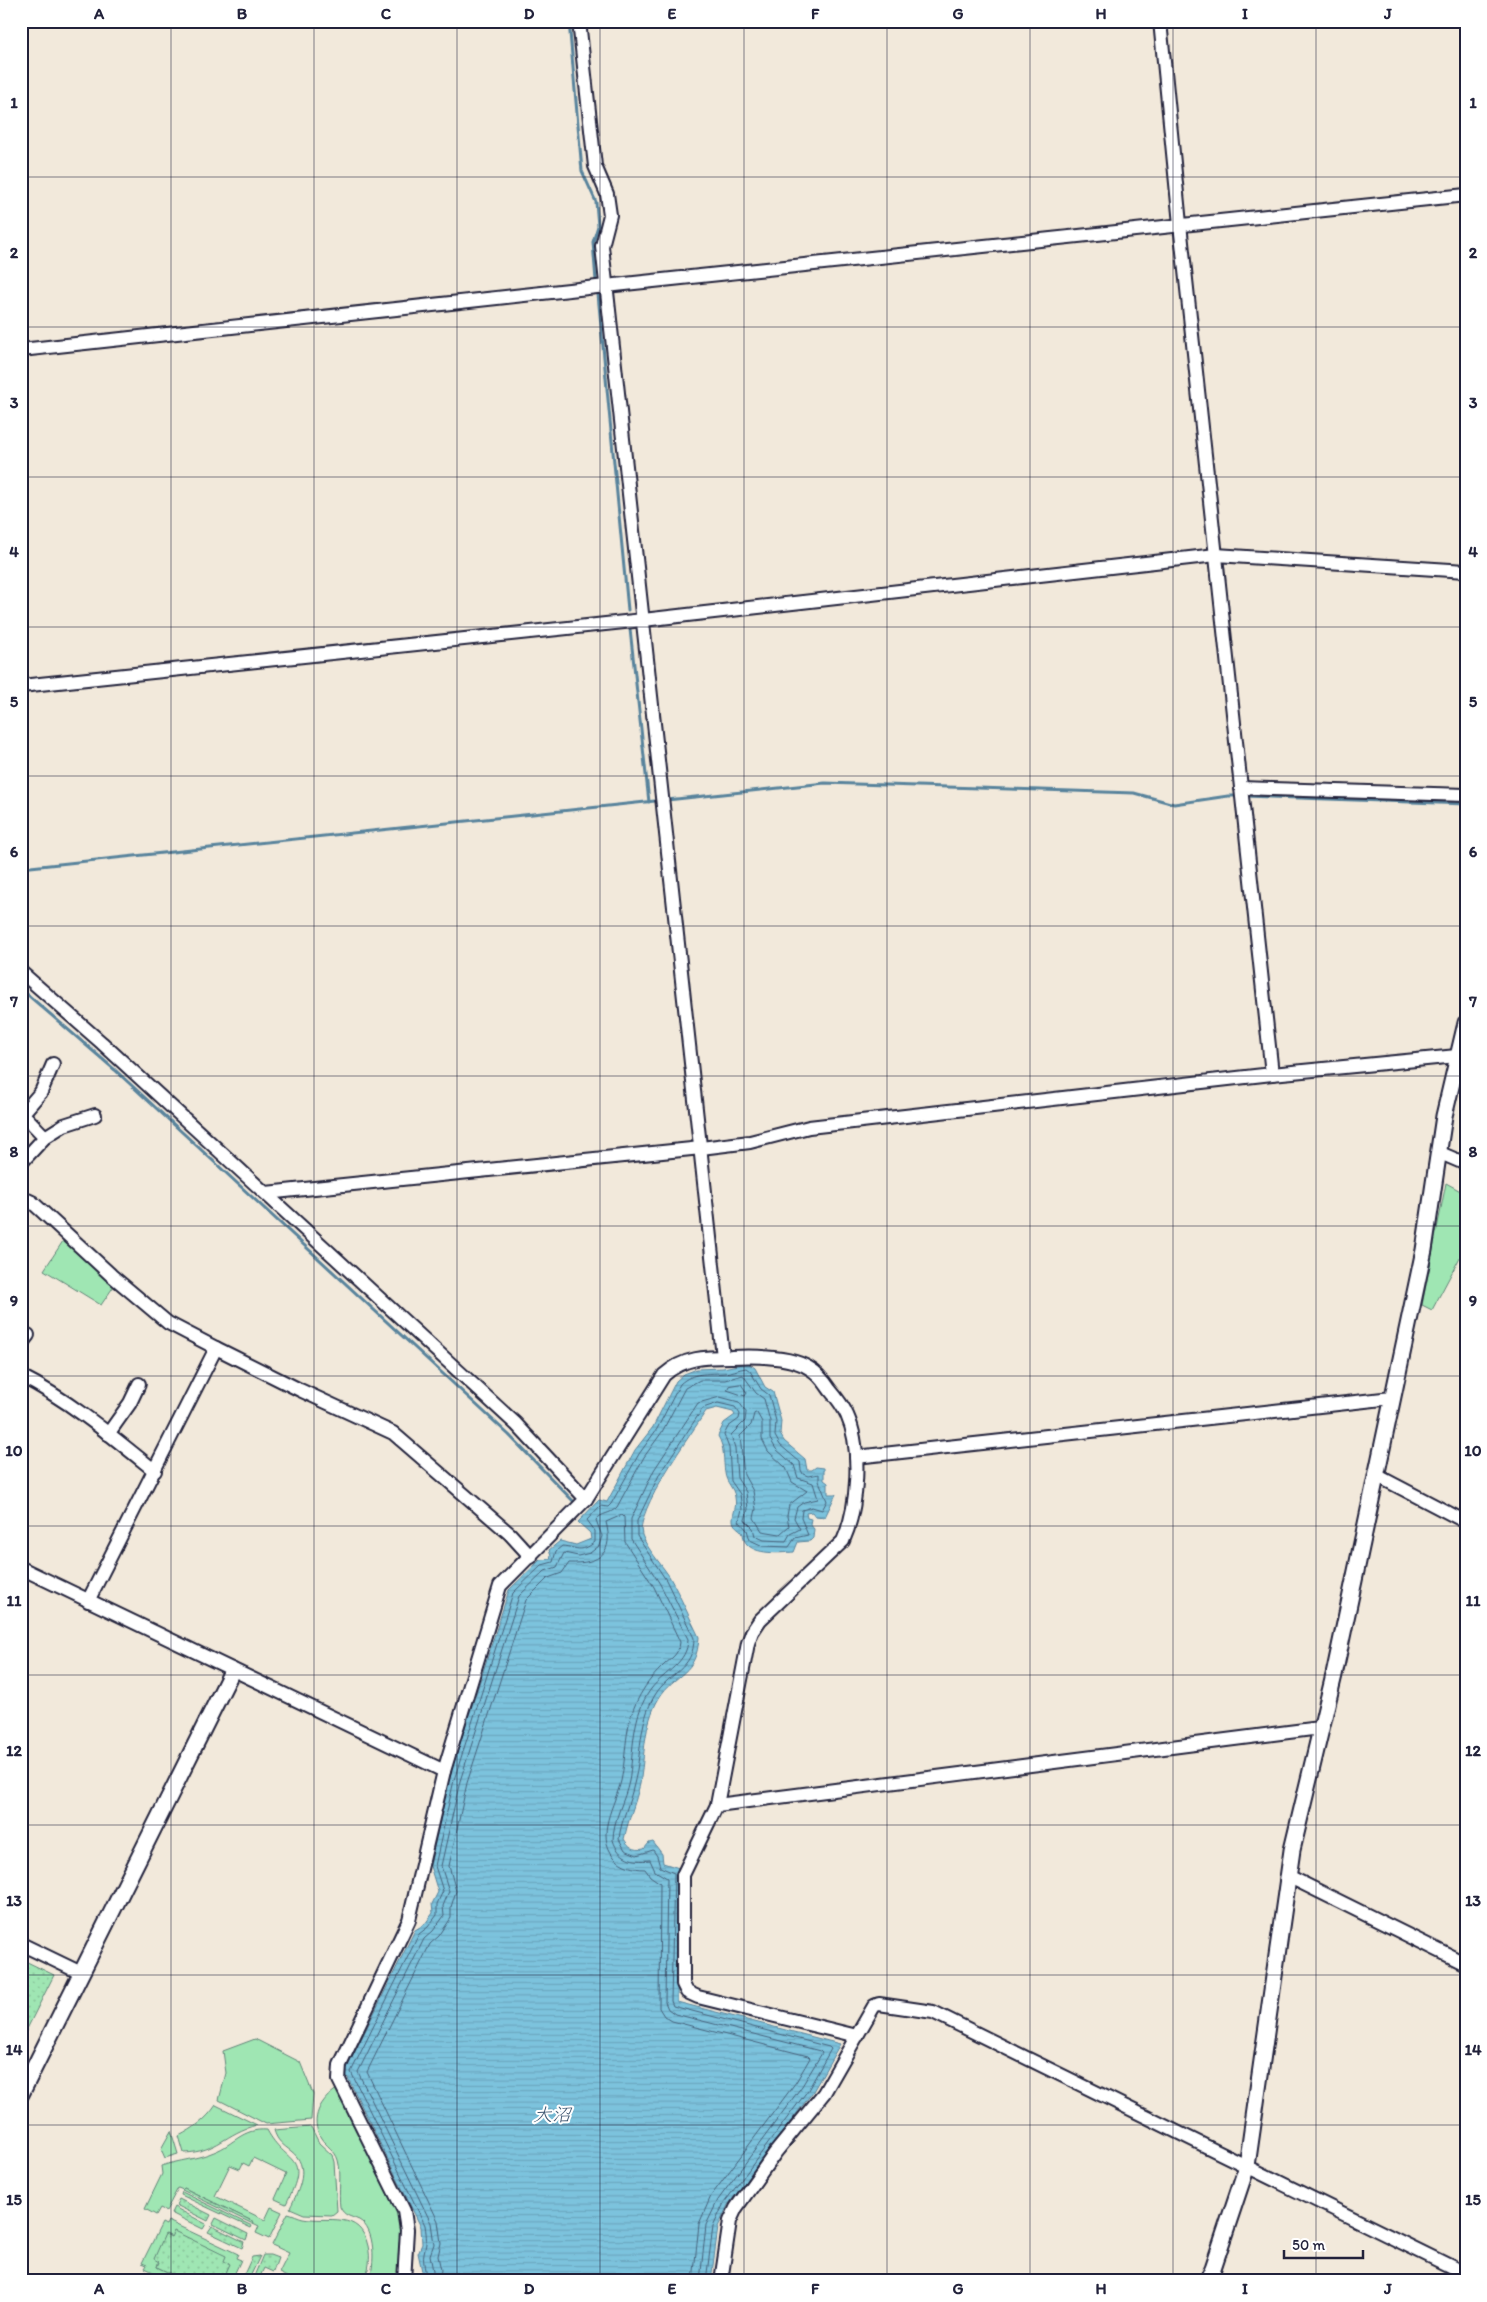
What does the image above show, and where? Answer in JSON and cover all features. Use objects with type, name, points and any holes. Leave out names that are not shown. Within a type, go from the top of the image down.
[{"type":"street","points":[[579,21],[595,166],[607,194],[610,215],[602,246],[723,1357]]},
{"type":"street","points":[[1160,21],[1180,224],[1272,1074]]},
{"type":"street","points":[[21,350],[1180,224],[1466,195]]},
{"type":"street","points":[[21,686],[643,620],[1216,555],[1466,570]]},
{"type":"street","points":[[1242,794],[1466,795]]},
{"type":"street","points":[[21,972],[266,1193],[516,1424],[581,1504]]},
{"type":"street","points":[[1207,2281],[1247,2166],[1292,1850],[1424,1250],[1438,1152],[1457,1056],[1466,1023]]},
{"type":"street","points":[[266,1193],[701,1148],[750,1142],[809,1127],[1272,1074],[1457,1056]]},
{"type":"street","points":[[45,1137],[22,1113],[41,1092],[53,1064]]},
{"type":"street","points":[[21,1163],[45,1137],[64,1125],[95,1115]]},
{"type":"street","points":[[1438,1152],[1466,1164]]},
{"type":"street","points":[[21,1197],[32,1202],[111,1275],[168,1323],[300,1390],[393,1432],[510,1534],[530,1557]]},
{"type":"street","points":[[88,1601],[216,1348]]},
{"type":"street","points":[[404,2281],[407,2230],[404,2211],[339,2080],[338,2072],[409,1920],[444,1771],[500,1586],[581,1504],[664,1376],[675,1365],[688,1360],[757,1356],[808,1367],[820,1376],[847,1415],[856,1457],[852,1510],[848,1531],[843,1541],[760,1620],[752,1632],[718,1805],[683,1875],[683,1984],[687,1992],[698,1997],[857,2036]]},
{"type":"street","points":[[21,1376],[35,1383],[108,1434],[155,1471]]},
{"type":"street","points":[[108,1434],[130,1403],[138,1384]]},
{"type":"street","points":[[856,1457],[1392,1398]]},
{"type":"street","points":[[1376,1475],[1466,1522]]},
{"type":"street","points":[[21,1568],[232,1671],[444,1771]]},
{"type":"street","points":[[21,2094],[232,1671]]},
{"type":"street","points":[[718,1805],[1320,1728]]},
{"type":"street","points":[[1288,1876],[1466,1964]]},
{"type":"street","points":[[21,1944],[81,1973]]},
{"type":"street","points":[[721,2281],[730,2221],[736,2208],[775,2153],[824,2094],[874,2006],[879,2004],[933,2012],[1466,2274]]},
{"type":"green space","points":[[1446,1183],[1466,1194],[1466,1246],[1432,1310],[1422,1305]]},
{"type":"green space","points":[[65,1238],[116,1283],[101,1305],[44,1270]]},
{"type":"green space","points":[[21,1959],[54,1975],[21,2041]]},
{"type":"green space","points":[[255,2039],[300,2062],[313,2094],[311,2120],[266,2124],[219,2100],[226,2073],[223,2051]]},
{"type":"green space","points":[[337,2089],[401,2214],[401,2281],[369,2281],[373,2248],[369,2231],[359,2220],[345,2214],[340,2207],[340,2171],[338,2160],[335,2153],[321,2138],[316,2124],[318,2110],[326,2098]]},
{"type":"green space","points":[[216,2105],[257,2125],[246,2128],[214,2146],[196,2152],[184,2153],[179,2136],[199,2123]]},
{"type":"green space","points":[[311,2127],[319,2143],[332,2155],[334,2162],[337,2211],[332,2215],[304,2214],[290,2208],[300,2186],[301,2164],[297,2157],[279,2140],[274,2130]]},
{"type":"green space","points":[[267,2130],[274,2141],[293,2161],[296,2168],[297,2176],[286,2204],[275,2199],[286,2174],[253,2158],[249,2166],[243,2163],[240,2169],[230,2165],[215,2196],[265,2220],[271,2207],[282,2212],[269,2239],[256,2233],[259,2226],[254,2222],[184,2188],[183,2190],[178,2188],[166,2211],[160,2208],[156,2215],[145,2209],[162,2174],[161,2166],[221,2149],[251,2131]]},
{"type":"green space","points":[[171,2131],[178,2154],[165,2158],[161,2149]]},
{"type":"green space","points":[[184,2188],[254,2222],[253,2224],[182,2190]]},
{"type":"green space","points":[[182,2192],[252,2226],[251,2228],[181,2195]]},
{"type":"green space","points":[[179,2199],[211,2215],[208,2221],[176,2205]]},
{"type":"green space","points":[[174,2207],[206,2224],[203,2229],[171,2213]]},
{"type":"green space","points":[[288,2213],[303,2218],[342,2220],[358,2227],[364,2235],[369,2251],[369,2264],[364,2281],[285,2281],[287,2277],[279,2273],[289,2253],[272,2245]]},
{"type":"green space","points":[[216,2218],[248,2234],[246,2240],[213,2224]]},
{"type":"green space","points":[[168,2221],[238,2254],[236,2258],[241,2260],[231,2281],[222,2281],[229,2265],[166,2234],[157,2267],[186,2281],[172,2281],[145,2268],[147,2265],[142,2263],[162,2223],[166,2225]]},
{"type":"green space","points":[[212,2226],[244,2242],[242,2248],[208,2232]]},
{"type":"green space","points":[[174,2231],[226,2256],[224,2261],[230,2264],[222,2281],[186,2281],[157,2267],[159,2262],[154,2259],[165,2234],[171,2237]]},
{"type":"green space","points":[[263,2255],[278,2258],[273,2272],[264,2268],[258,2281],[252,2281]]},
{"type":"green space","points":[[260,2256],[248,2281],[241,2281],[252,2257]]},
{"type":"water","name":"大沼","points":[[748,1363],[755,1368],[765,1387],[773,1392],[781,1421],[780,1434],[784,1441],[805,1459],[807,1470],[812,1470],[816,1467],[824,1468],[824,1480],[828,1483],[828,1494],[836,1494],[825,1517],[815,1516],[812,1512],[806,1513],[807,1518],[811,1519],[810,1524],[814,1529],[813,1538],[810,1541],[798,1542],[794,1552],[782,1553],[755,1550],[745,1542],[742,1532],[733,1522],[736,1504],[735,1497],[726,1477],[723,1450],[718,1436],[724,1423],[735,1415],[733,1412],[717,1408],[706,1411],[677,1454],[655,1491],[647,1509],[642,1524],[642,1535],[650,1550],[669,1576],[699,1637],[697,1650],[690,1667],[665,1690],[654,1708],[647,1729],[640,1784],[624,1839],[635,1849],[644,1849],[649,1843],[653,1842],[662,1854],[663,1863],[679,1868],[677,2002],[840,2044],[812,2093],[728,2205],[718,2227],[711,2281],[420,2281],[422,2271],[418,2253],[422,2244],[421,2227],[345,2072],[415,1930],[425,1924],[433,1913],[432,1904],[438,1892],[430,1866],[449,1778],[509,1590],[540,1560],[550,1559],[549,1550],[560,1541],[576,1545],[591,1539],[590,1533],[578,1522],[599,1500],[607,1502],[635,1450],[653,1427],[676,1381],[684,1374],[697,1369],[723,1368]]},
{"type":"waterway","points":[[569,21],[582,171],[596,202],[598,226],[593,242],[596,281]]},
{"type":"waterway","points":[[598,294],[628,610]]},
{"type":"waterway","points":[[630,629],[649,802]]},
{"type":"waterway","points":[[667,800],[825,783],[1134,793],[1174,804],[1238,796]]},
{"type":"waterway","points":[[1245,796],[1466,804]]},
{"type":"waterway","points":[[21,868],[655,801]]},
{"type":"waterway","points":[[21,989],[115,1070],[509,1435],[576,1504]]}]
